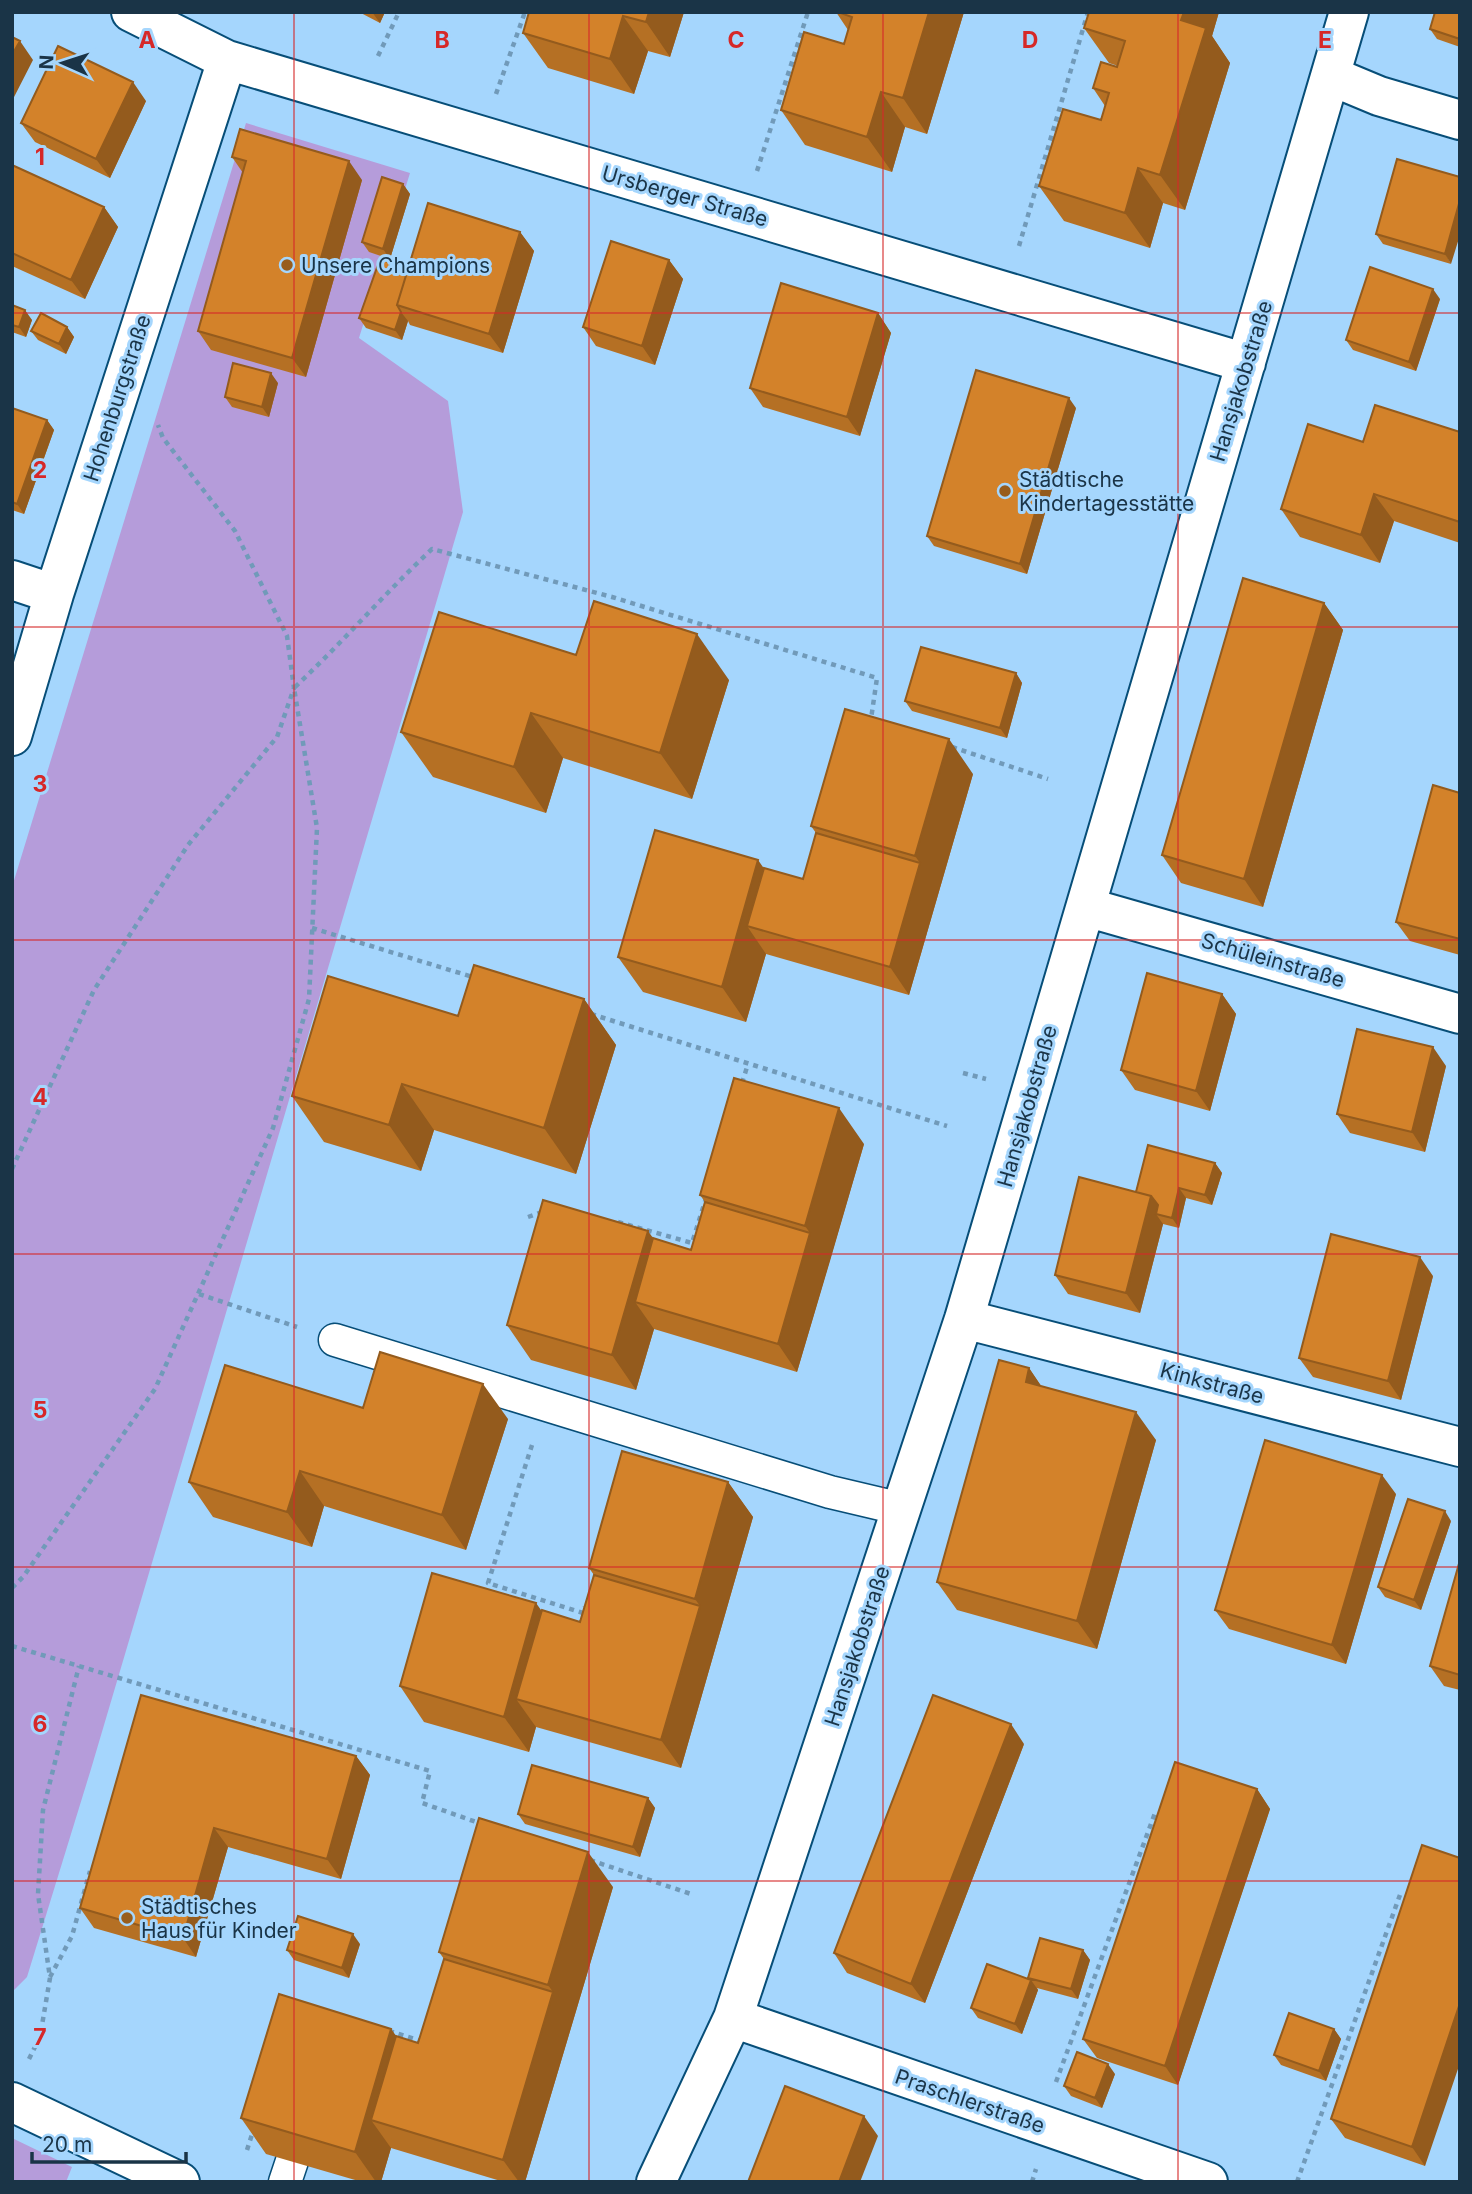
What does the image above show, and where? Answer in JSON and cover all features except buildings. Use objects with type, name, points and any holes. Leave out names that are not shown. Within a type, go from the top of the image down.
[{"type":"street","name":"Ursberger Straße","points":[[131,12],[227,60],[1246,363]]},
{"type":"street","name":"Hansjakobstraße","points":[[656,2182],[733,2018],[964,1319],[1349,12]]},
{"type":"street","name":"Hohenburgstraße","points":[[12,736],[54,594],[227,60]]},
{"type":"street","points":[[1331,76],[1379,96],[1460,120]]},
{"type":"street","points":[[12,580],[54,594]]},
{"type":"street","name":"Schüleinstraße","points":[[1086,907],[1460,1014]]},
{"type":"street","name":"Kinkstraße","points":[[964,1319],[1460,1447]]},
{"type":"street","name":"Praschlerstraße","points":[[733,2018],[1208,2182]]},
{"type":"street","points":[[12,2102],[180,2182]]},
{"type":"lane","points":[[335,1340],[830,1492],[902,1509]]},
{"type":"path","points":[[481,135],[525,12]]},
{"type":"path","points":[[744,213],[808,12]]},
{"type":"path","points":[[1005,291],[1088,12]]},
{"type":"path","points":[[12,1588],[23,1577],[155,1389],[273,1128],[309,999],[317,828],[287,636],[235,531],[163,438],[155,417]]},
{"type":"path","points":[[12,1169],[94,990],[188,845],[277,737],[295,688],[328,657],[372,606],[432,550],[612,597],[877,678],[871,720],[884,724]]},
{"type":"path","points":[[947,745],[1048,779]]},
{"type":"path","points":[[312,929],[487,981]]},
{"type":"path","points":[[578,1010],[947,1126]]},
{"type":"path","points":[[740,1089],[748,1063]]},
{"type":"path","points":[[608,1220],[692,1243],[708,1192]]},
{"type":"path","points":[[528,1217],[548,1210]]},
{"type":"path","points":[[199,1294],[335,1340]]},
{"type":"path","points":[[545,1404],[488,1583],[583,1613],[587,1600]]},
{"type":"path","points":[[12,1646],[430,1771],[422,1803],[491,1827]]},
{"type":"path","points":[[27,2063],[40,2037],[50,1978],[38,1894],[43,1810],[79,1666]]},
{"type":"path","points":[[1040,2125],[1155,1813]]},
{"type":"path","points":[[578,1856],[691,1894]]},
{"type":"path","points":[[50,1978],[72,1936],[94,1858]]},
{"type":"path","points":[[1297,2182],[1401,1892]]},
{"type":"path","points":[[382,2028],[433,2046]]},
{"type":"path","points":[[246,2155],[258,2116]]},
{"type":"shaded area","points":[[246,123],[410,173],[359,338],[448,401],[463,512],[91,1769],[27,1977],[12,1992],[12,887]]},
{"type":"shaded area","points":[[12,2138],[72,2167],[66,2182],[12,2182]]},
{"type":"place","name":"Unsere Champions","points":[[287,265]]},
{"type":"place","name":"Städtische Kindertagesstätte","points":[[1005,491]]},
{"type":"place","name":"Städtisches Haus für Kinder","points":[[127,1918]]}]
